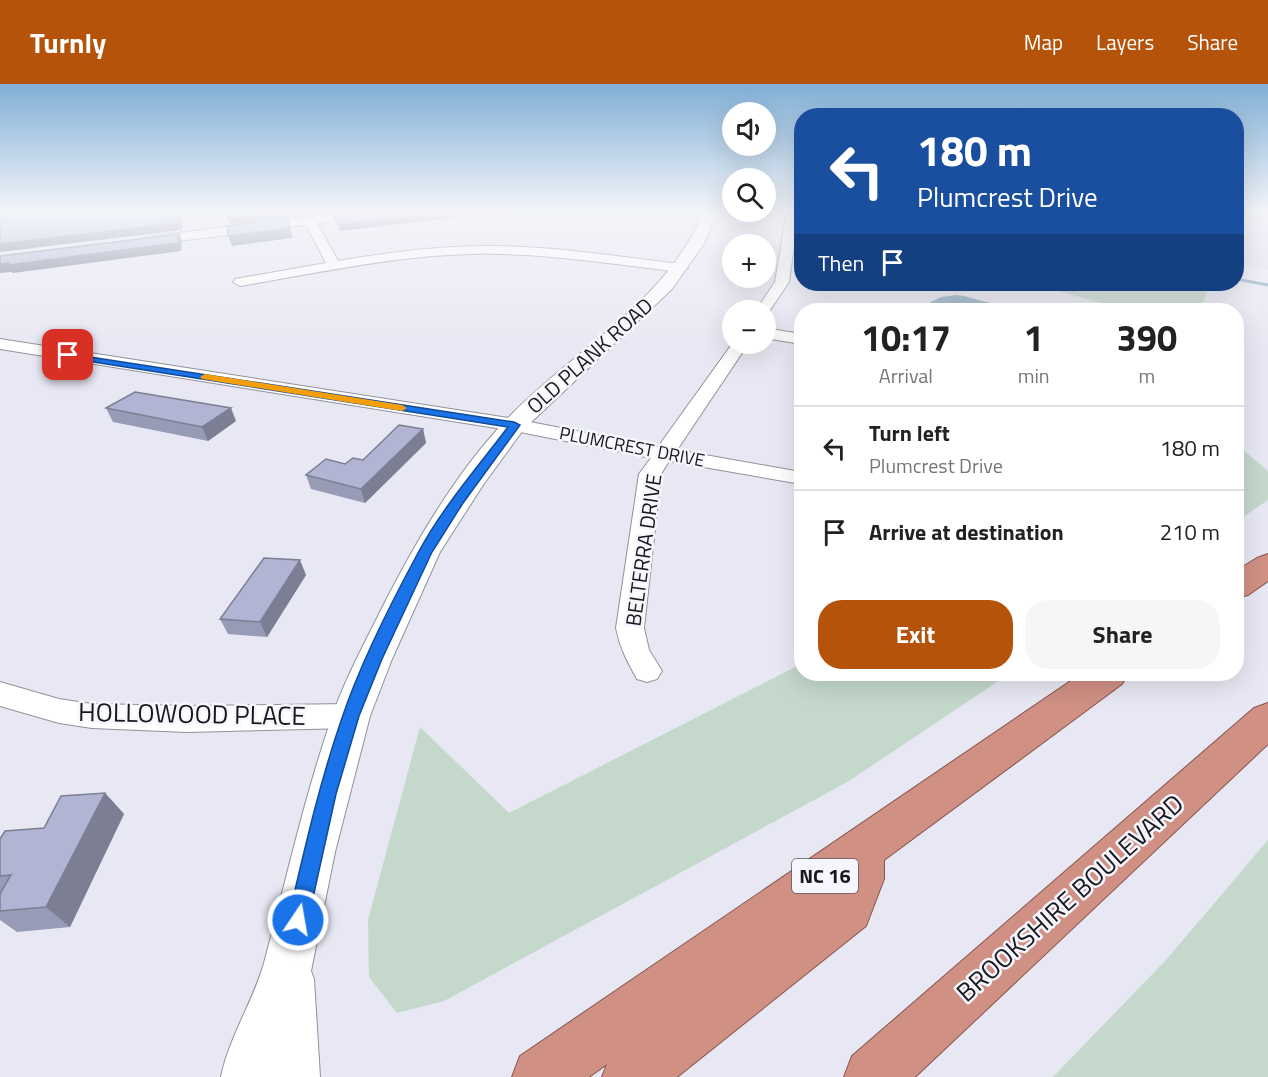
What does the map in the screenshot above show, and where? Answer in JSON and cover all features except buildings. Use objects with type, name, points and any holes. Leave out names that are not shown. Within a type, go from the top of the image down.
[{"type":"highway","points":[[1244,582],[1268,565]]},
{"type":"highway","name":"NC 16","points":[[541,1077],[1099,681]]},
{"type":"highway","name":"BROOKSHIRE BOULEVARD","points":[[873,1077],[1268,719]]},
{"type":"highway","points":[[631,1077],[848,908],[860,879],[861,850]]},
{"type":"street","points":[[329,257],[334,267]]},
{"type":"street","points":[[240,282],[402,257]]},
{"type":"street","points":[[564,257],[681,268]]},
{"type":"street","name":"OLD PLANK ROAD","points":[[249,1077],[252,1058],[288,966],[318,829],[351,716],[374,659],[425,552],[457,501],[514,425],[649,303],[681,268],[687,257]]},
{"type":"street","points":[[770,300],[782,282],[786,257]]},
{"type":"street","points":[[776,335],[794,338]]},
{"type":"street","name":"PLUMCREST DRIVE","points":[[0,344],[514,425],[794,477]]},
{"type":"street","name":"BELTERRA DRIVE","points":[[647,671],[635,651],[630,628],[650,474],[733,354]]},
{"type":"street","name":"HOLLOWOOD PLACE","points":[[0,694],[59,711],[92,716],[187,719],[351,716]]},
{"type":"street","name":"OLD PLANK ROAD","points":[[288,966],[292,1077]]},
{"type":"shaded area","points":[[1244,257],[1268,257],[1268,270],[1244,264]]},
{"type":"shaded area","points":[[957,295],[990,303],[929,303],[941,297]]},
{"type":"green space","points":[[1059,291],[1207,291],[1202,303],[1101,303]]},
{"type":"green space","points":[[1244,451],[1268,471],[1268,500],[1244,516]]},
{"type":"green space","points":[[794,668],[794,681],[999,681],[849,781],[444,1001],[397,1013],[369,977],[368,920],[420,727],[509,813]]},
{"type":"green space","points":[[1268,840],[1268,1077],[1053,1077],[1166,960]]},
{"type":"waterway","points":[[1244,280],[1268,285]]},
{"type":"slow traffic","points":[[205,377],[402,408]]},
{"type":"route","points":[[68,355],[514,425],[457,501],[425,552],[374,659],[351,716],[327,794],[298,920]]}]
